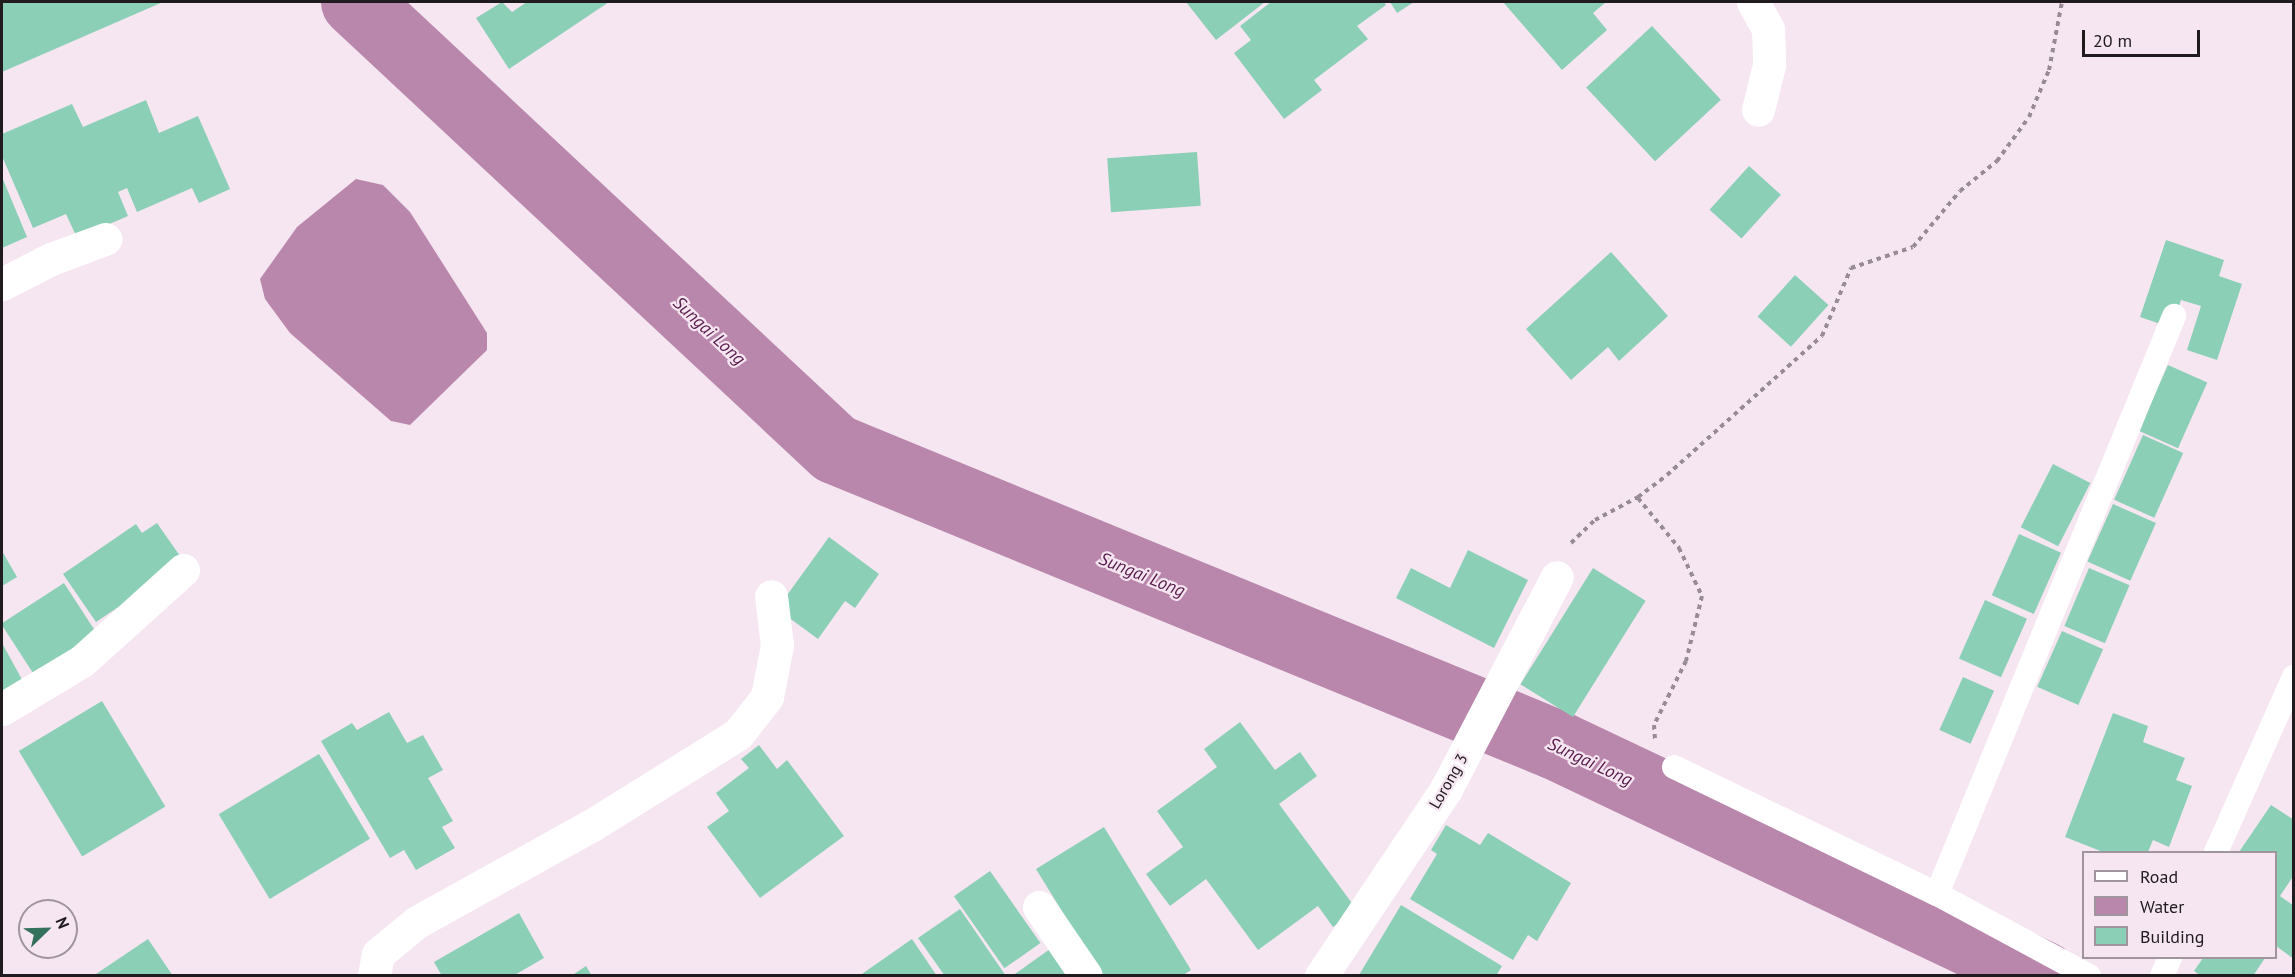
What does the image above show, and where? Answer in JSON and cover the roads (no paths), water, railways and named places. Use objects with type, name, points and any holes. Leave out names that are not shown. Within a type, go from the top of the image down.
[{"type":"street","points":[[1753,2],[1768,29],[1769,65],[1758,110]]},
{"type":"street","points":[[2,284],[51,259],[105,239]]},
{"type":"street","points":[[2,709],[82,661],[183,570]]},
{"type":"street","name":"Lorong 3","points":[[1321,975],[1446,789],[1557,577]]},
{"type":"street","points":[[374,975],[378,954],[417,922],[592,825],[738,734],[767,697],[777,645],[771,596]]},
{"type":"street","points":[[1039,906],[1086,975]]},
{"type":"lane","points":[[1936,894],[2174,316]]},
{"type":"lane","points":[[2216,851],[2294,677]]},
{"type":"lane","points":[[1674,767],[1936,894],[2089,975]]},
{"type":"lane","points":[[2162,975],[2169,959]]},
{"type":"water","points":[[356,179],[383,185],[410,212],[487,333],[487,350],[410,425],[391,421],[290,333],[265,299],[260,279],[297,227]]},
{"type":"waterway","name":"Sungai Long","points":[[356,2],[835,449],[1556,745],[2043,976]]}]
